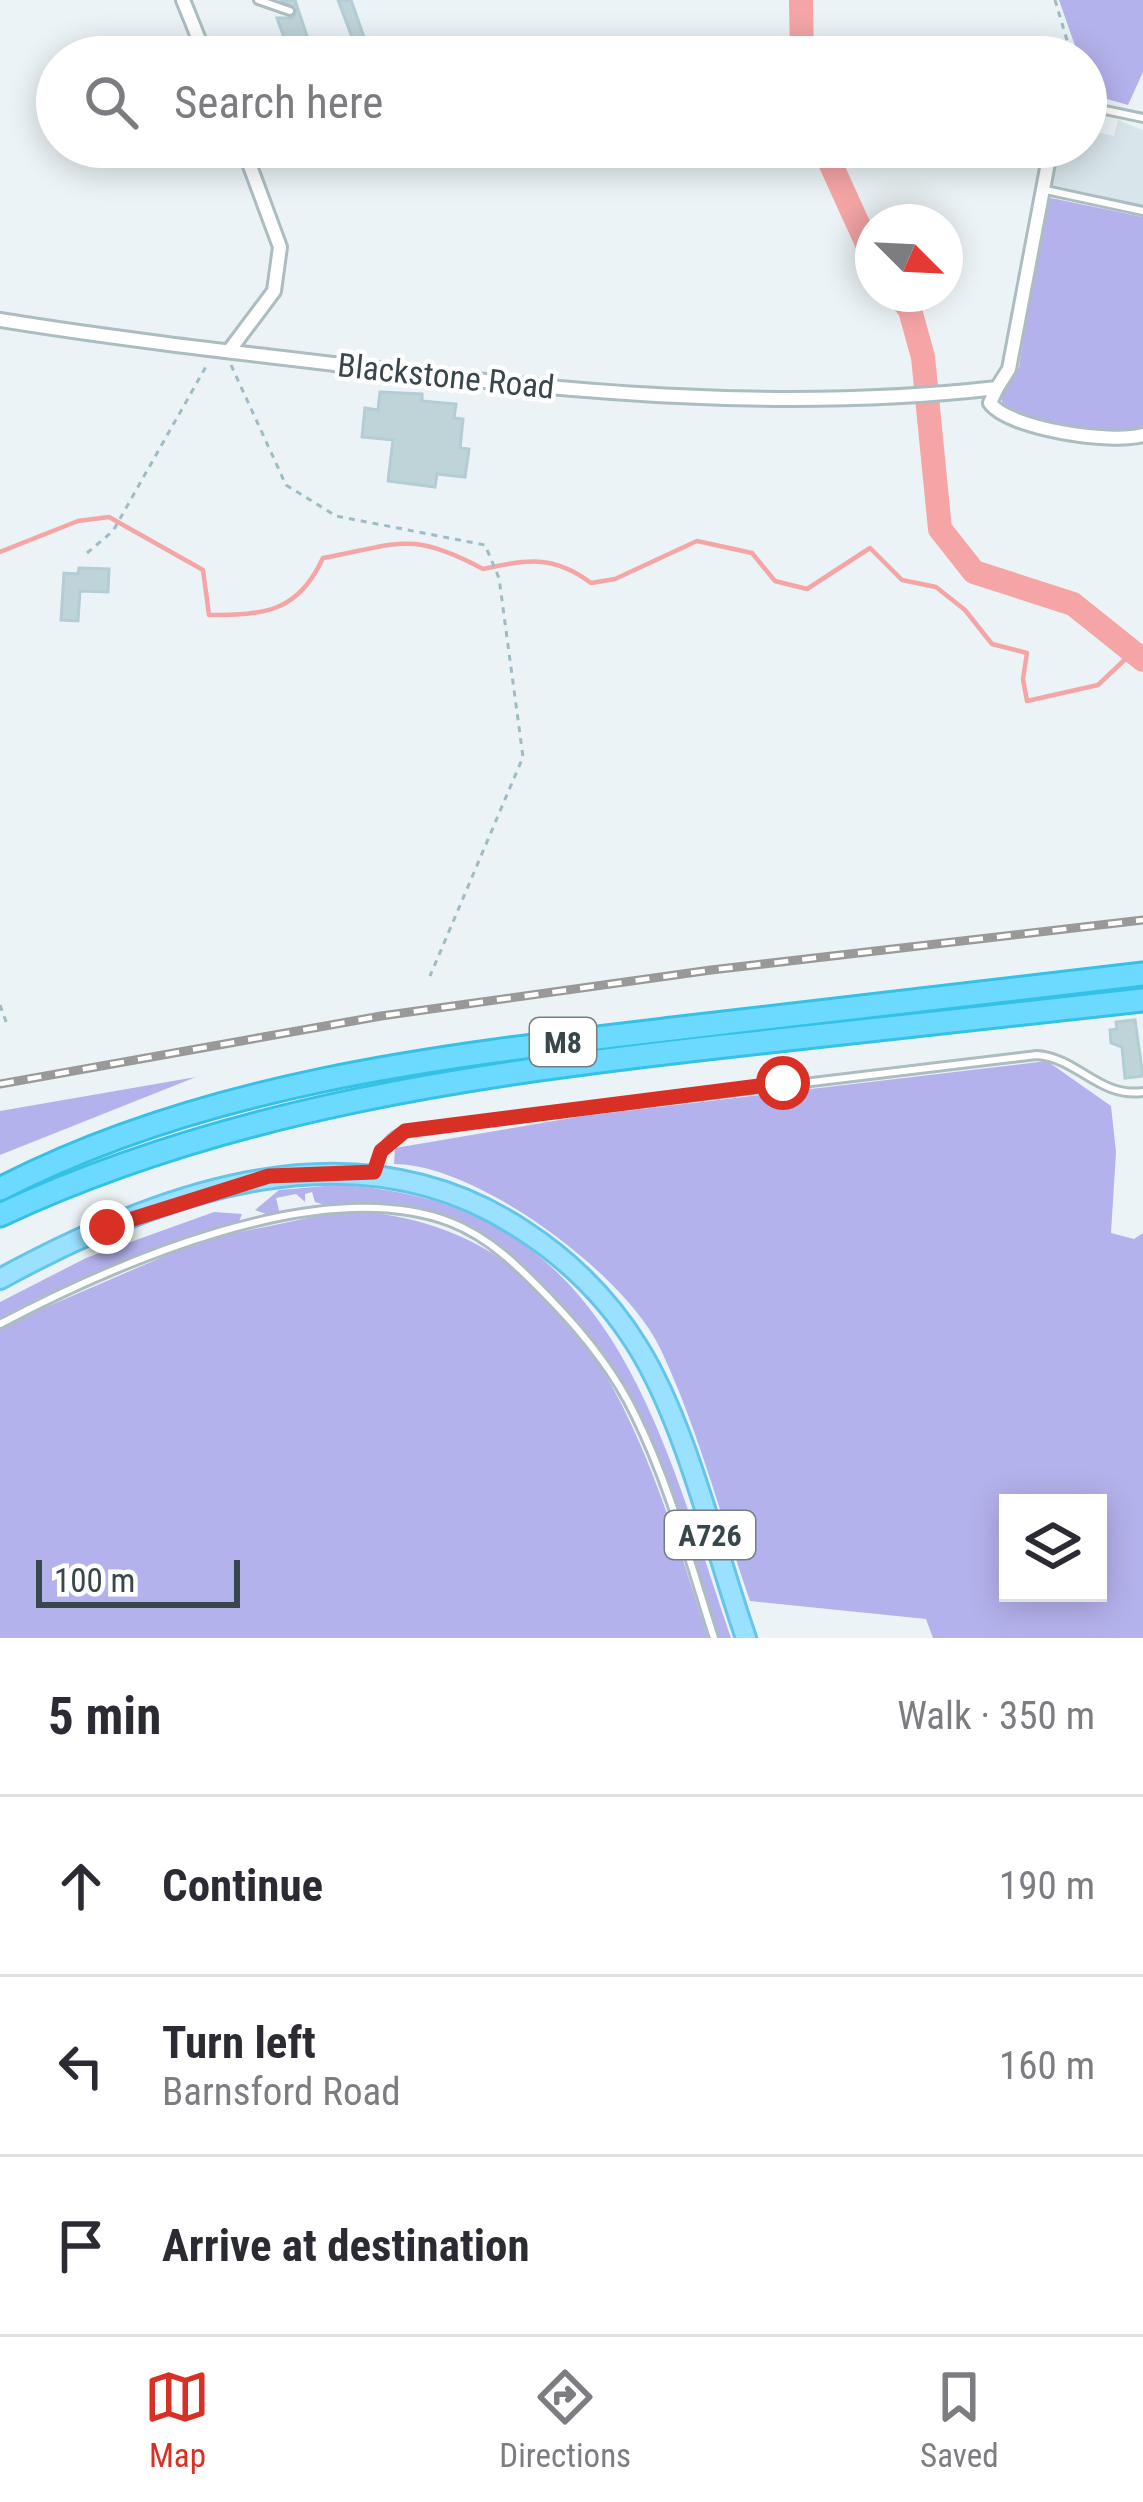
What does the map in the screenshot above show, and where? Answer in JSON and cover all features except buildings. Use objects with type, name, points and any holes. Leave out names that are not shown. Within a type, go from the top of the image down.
[{"type":"highway","name":"M8","points":[[0,1189],[182,1117],[365,1073],[563,1042],[1143,974]]},
{"type":"highway","name":"M8","points":[[0,1215],[160,1150],[381,1095],[643,1055],[1143,1000]]},
{"type":"main road","name":"A726","points":[[0,1279],[107,1227],[215,1190],[296,1172],[374,1172],[434,1187],[497,1214],[554,1252],[607,1304],[638,1348],[666,1405],[746,1638]]},
{"type":"street","points":[[182,0],[197,36]]},
{"type":"street","points":[[222,350],[274,291],[280,247],[251,168]]},
{"type":"street","points":[[1046,168],[1009,370],[990,403],[999,415],[1063,432],[1143,435]]},
{"type":"street","name":"Blackstone Road","points":[[0,320],[647,398],[895,399],[997,388]]},
{"type":"lane","points":[[258,0],[290,11]]},
{"type":"lane","points":[[1107,110],[1143,118]]},
{"type":"lane","points":[[1040,189],[1143,211]]},
{"type":"lane","points":[[374,1172],[381,1151],[405,1131],[1037,1055],[1070,1063],[1112,1091],[1143,1093]]},
{"type":"lane","points":[[0,1324],[189,1240],[352,1207],[395,1208],[450,1222],[495,1246],[521,1269],[615,1376],[665,1485],[714,1638]]},
{"type":"path","points":[[1055,0],[1066,36]]},
{"type":"path","points":[[87,553],[113,532],[222,350]]},
{"type":"path","points":[[222,350],[286,485],[336,516],[485,545],[499,578],[523,757],[430,976]]},
{"type":"path","points":[[0,1005],[8,1028]]},
{"type":"shaded area","points":[[1059,0],[1143,0],[1143,72],[1128,105],[1107,99],[1107,36],[1072,36]]},
{"type":"shaded area","points":[[1118,120],[1143,130],[1143,207],[1055,187],[1048,180],[1051,168],[1107,168],[1107,134],[1114,136]]},
{"type":"shaded area","points":[[1051,198],[1143,217],[1143,426],[1091,431],[1003,405],[1000,395],[1019,367],[1043,209]]},
{"type":"shaded area","points":[[1047,1061],[1111,1106],[1116,1152],[1111,1233],[1134,1239],[1143,1233],[1143,1638],[933,1638],[926,1619],[750,1601],[686,1410],[642,1319],[582,1257],[545,1228],[466,1182],[394,1164],[395,1148],[583,1116]]},
{"type":"shaded area","points":[[196,1077],[0,1155],[0,1111]]},
{"type":"shaded area","points":[[337,1185],[430,1200],[504,1232],[563,1278],[610,1337],[647,1405],[731,1638],[717,1638],[653,1452],[609,1368],[580,1328],[514,1258],[451,1218],[389,1205],[325,1205],[315,1202],[312,1192],[305,1194],[305,1202],[296,1194],[276,1198],[280,1214],[274,1217],[255,1210],[279,1190]]},
{"type":"shaded area","points":[[214,1212],[242,1214],[238,1224],[133,1259],[0,1321],[0,1302],[86,1258]]},
{"type":"shaded area","points":[[366,1212],[443,1229],[506,1263],[558,1309],[600,1365],[633,1429],[708,1638],[0,1638],[0,1327],[202,1240],[332,1213]]},
{"type":"waterway","points":[[801,0],[802,36]]},
{"type":"waterway","points":[[833,168],[855,217]]},
{"type":"waterway","points":[[911,312],[923,357],[940,529],[974,572],[1073,604],[1143,660]]},
{"type":"waterway","points":[[0,552],[78,521],[109,517],[203,570],[209,615],[278,607],[303,590],[323,558],[388,545],[438,549],[483,569],[526,562],[552,564],[591,583],[615,579],[697,541],[752,553],[775,581],[807,589],[870,548],[902,580],[936,587],[965,610],[992,644],[1027,653],[1023,679],[1027,701],[1098,685],[1135,650]]},
{"type":"railway","points":[[0,1084],[381,1016],[711,970],[1143,920]]},
{"type":"route","points":[[107,1227],[269,1176],[315,1170],[374,1172],[392,1136],[405,1131],[783,1083]]}]
